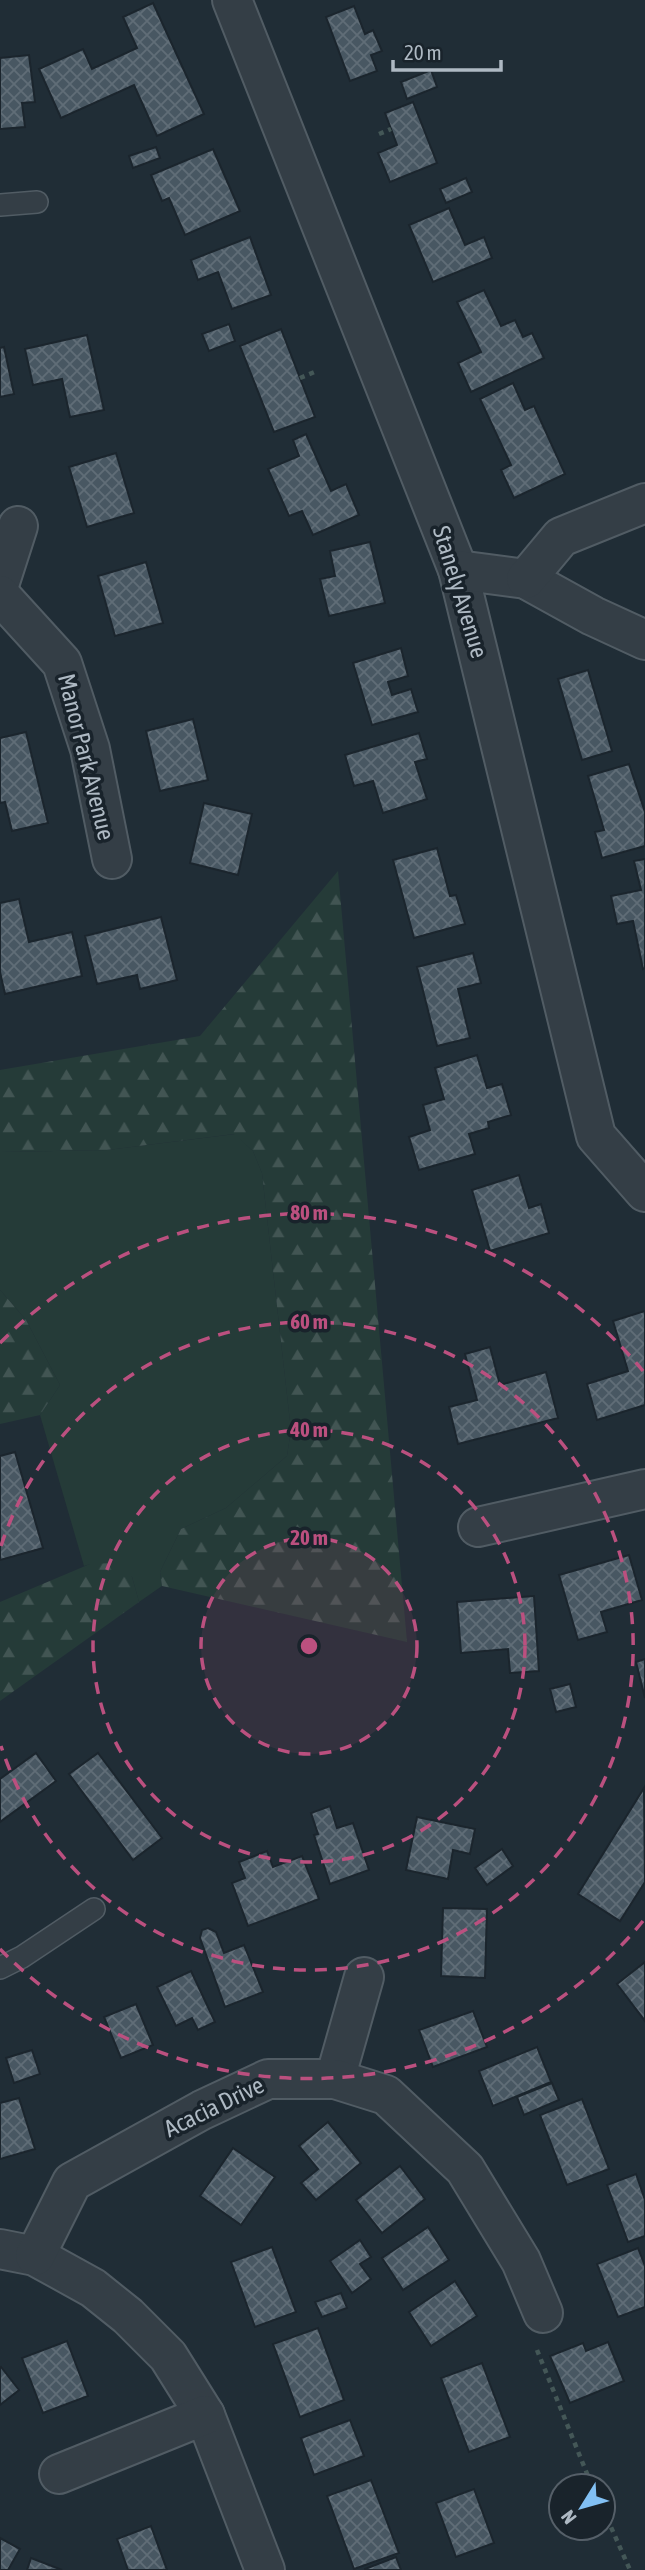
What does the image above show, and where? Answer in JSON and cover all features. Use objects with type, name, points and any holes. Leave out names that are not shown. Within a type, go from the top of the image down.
[{"type":"street","name":"Stanely Avenue","points":[[232,0],[458,570],[596,1136],[645,1192]]},
{"type":"street","points":[[526,579],[561,537],[645,503]]},
{"type":"street","points":[[0,582],[18,526]]},
{"type":"street","points":[[458,570],[526,579],[593,616],[645,639]]},
{"type":"street","name":"Manor Park Avenue","points":[[0,595],[62,663],[90,749],[112,859]]},
{"type":"street","points":[[478,1527],[645,1489]]},
{"type":"street","points":[[335,2079],[364,1977]]},
{"type":"street","name":"Acacia Drive","points":[[18,2253],[72,2182],[202,2110],[268,2079],[335,2079],[386,2095],[465,2169],[521,2262],[543,2313]]},
{"type":"street","points":[[18,2253],[93,2288],[128,2316],[168,2356],[205,2415],[265,2570]]},
{"type":"street","points":[[59,2474],[205,2415]]},
{"type":"lane","points":[[0,205],[37,202]]},
{"type":"lane","points":[[0,1968],[22,1957],[94,1909]]},
{"type":"path","points":[[379,134],[391,129]]},
{"type":"path","points":[[300,378],[317,371]]},
{"type":"path","points":[[543,2313],[534,2342],[586,2472]]},
{"type":"path","points":[[617,2541],[630,2570]]},
{"type":"green space","points":[[338,871],[407,1642],[162,1586],[160,1572],[181,1529],[226,1508],[287,1456],[291,1430],[262,1173],[253,1151],[234,1134],[107,1150],[0,1152],[0,1070],[200,1036]]},
{"type":"green space","points":[[235,1134],[253,1151],[262,1173],[291,1430],[287,1456],[226,1508],[181,1529],[160,1572],[162,1586],[139,1602],[132,1577],[91,1564],[84,1566],[40,1415],[60,1385],[26,1320],[0,1290],[0,1152],[107,1150]]},
{"type":"green space","points":[[0,1290],[26,1320],[60,1385],[40,1415],[0,1424]]},
{"type":"green space","points":[[114,1563],[132,1577],[139,1602],[0,1701],[0,1602],[90,1564]]},
{"type":"building","points":[[153,3],[204,114],[157,136],[134,85],[61,118],[39,69],[83,49],[92,69],[137,48],[123,17]]},
{"type":"building","points":[[354,6],[365,34],[373,30],[382,51],[371,55],[377,71],[350,81],[326,17]]},
{"type":"building","points":[[29,55],[35,102],[22,103],[25,127],[0,129],[0,58]]},
{"type":"building","points":[[431,70],[437,87],[407,99],[401,82]]},
{"type":"building","points":[[413,102],[437,163],[390,182],[378,153],[397,145],[385,113]]},
{"type":"building","points":[[156,147],[160,158],[133,168],[129,156]]},
{"type":"building","points":[[213,149],[240,211],[185,235],[169,198],[162,201],[151,175]]},
{"type":"building","points":[[466,178],[472,192],[446,203],[440,189]]},
{"type":"building","points":[[449,208],[465,245],[484,237],[492,258],[433,282],[409,225]]},
{"type":"building","points":[[250,237],[271,295],[232,309],[218,272],[198,280],[191,260]]},
{"type":"building","points":[[484,290],[501,326],[515,320],[523,337],[532,333],[544,358],[471,392],[458,363],[481,352],[457,302]]},
{"type":"building","points":[[229,324],[235,341],[209,351],[202,334]]},
{"type":"building","points":[[281,329],[315,417],[274,432],[240,346]]},
{"type":"building","points":[[87,335],[104,410],[70,417],[62,379],[33,385],[25,349]]},
{"type":"building","points":[[4,347],[14,394],[0,397],[0,348]]},
{"type":"building","points":[[513,383],[525,410],[534,406],[565,474],[514,498],[501,470],[511,465],[480,399]]},
{"type":"building","points":[[306,434],[331,491],[346,484],[359,515],[313,535],[302,511],[289,516],[268,469],[299,456],[293,440]]},
{"type":"building","points":[[116,453],[134,513],[87,527],[69,467]]},
{"type":"building","points":[[370,542],[385,603],[329,616],[320,579],[335,576],[330,551]]},
{"type":"building","points":[[146,562],[163,623],[115,636],[98,576]]},
{"type":"building","points":[[401,648],[408,676],[388,682],[392,695],[411,689],[418,712],[372,725],[353,663]]},
{"type":"building","points":[[588,670],[612,751],[582,760],[558,679]]},
{"type":"building","points":[[193,719],[208,780],[160,791],[146,731]]},
{"type":"building","points":[[26,732],[48,823],[12,831],[5,802],[0,803],[0,738]]},
{"type":"building","points":[[419,733],[427,759],[415,762],[427,799],[383,813],[373,781],[354,786],[345,755]]},
{"type":"building","points":[[629,764],[645,812],[645,846],[602,858],[595,832],[604,830],[588,776]]},
{"type":"building","points":[[204,803],[252,814],[238,875],[190,863]]},
{"type":"building","points":[[437,848],[450,896],[456,895],[465,924],[414,938],[393,860]]},
{"type":"building","points":[[645,859],[643,969],[633,921],[617,924],[611,896],[641,890],[634,861]]},
{"type":"building","points":[[19,899],[29,942],[72,932],[82,976],[5,994],[0,972],[0,903]]},
{"type":"building","points":[[161,917],[177,980],[140,989],[137,975],[97,984],[85,936]]},
{"type":"building","points":[[473,953],[481,983],[458,989],[470,1038],[437,1046],[417,967]]},
{"type":"building","points":[[477,1055],[487,1088],[502,1084],[511,1115],[488,1122],[489,1128],[469,1134],[475,1154],[419,1170],[409,1137],[430,1130],[423,1105],[444,1099],[435,1068]]},
{"type":"building","points":[[519,1175],[529,1208],[541,1204],[549,1233],[490,1251],[472,1190]]},
{"type":"building","points":[[645,1311],[645,1405],[597,1420],[587,1384],[628,1371],[613,1321]]},
{"type":"building","points":[[490,1347],[500,1385],[546,1372],[558,1418],[458,1444],[449,1407],[477,1400],[465,1354]]},
{"type":"building","points":[[15,1452],[43,1548],[0,1560],[0,1456]]},
{"type":"building","points":[[629,1555],[642,1600],[601,1612],[607,1632],[578,1640],[559,1575]]},
{"type":"building","points":[[534,1596],[539,1671],[510,1673],[508,1649],[461,1653],[457,1602]]},
{"type":"building","points":[[645,1659],[645,1698],[636,1662]]},
{"type":"building","points":[[570,1684],[576,1707],[556,1712],[550,1689]]},
{"type":"building","points":[[36,1753],[56,1781],[0,1822],[0,1779]]},
{"type":"building","points":[[98,1753],[162,1838],[133,1860],[69,1774]]},
{"type":"building","points":[[644,1788],[645,1882],[620,1921],[578,1894]]},
{"type":"building","points":[[330,1806],[337,1828],[353,1823],[369,1870],[330,1884],[314,1835],[318,1834],[311,1813]]},
{"type":"building","points":[[417,1817],[475,1829],[470,1854],[453,1850],[448,1879],[406,1870]]},
{"type":"building","points":[[502,1849],[513,1866],[487,1885],[475,1868]]},
{"type":"building","points":[[267,1851],[273,1867],[302,1856],[319,1899],[248,1926],[232,1883],[245,1878],[239,1862]]},
{"type":"building","points":[[443,1908],[487,1909],[485,1978],[441,1976]]},
{"type":"building","points":[[208,1928],[216,1932],[224,1953],[244,1945],[263,1992],[225,2007],[200,1938],[202,1930]]},
{"type":"building","points":[[645,1962],[645,2021],[617,1984]]},
{"type":"building","points":[[191,1971],[215,2022],[198,2030],[192,2018],[176,2026],[157,1987]]},
{"type":"building","points":[[136,2004],[153,2045],[121,2058],[104,2017]]},
{"type":"building","points":[[473,2011],[487,2047],[433,2067],[419,2030]]},
{"type":"building","points":[[537,2047],[551,2082],[493,2106],[479,2071]]},
{"type":"building","points":[[32,2050],[40,2074],[14,2083],[6,2058]]},
{"type":"building","points":[[552,2083],[559,2100],[524,2115],[517,2097]]},
{"type":"building","points":[[19,2098],[35,2149],[0,2159],[0,2103]]},
{"type":"building","points":[[582,2099],[609,2169],[567,2185],[540,2115]]},
{"type":"building","points":[[328,2122],[361,2163],[316,2200],[301,2183],[318,2169],[299,2146]]},
{"type":"building","points":[[233,2148],[275,2177],[241,2225],[200,2196]]},
{"type":"building","points":[[400,2166],[425,2199],[382,2233],[356,2200]]},
{"type":"building","points":[[636,2174],[645,2200],[645,2236],[628,2242],[607,2185]]},
{"type":"building","points":[[428,2227],[449,2260],[403,2290],[382,2258]]},
{"type":"building","points":[[360,2240],[371,2257],[360,2264],[371,2279],[352,2293],[330,2261]]},
{"type":"building","points":[[272,2247],[296,2312],[255,2327],[231,2262]]},
{"type":"building","points":[[638,2248],[645,2266],[645,2307],[618,2317],[597,2264]]},
{"type":"building","points":[[455,2281],[477,2316],[431,2346],[409,2312]]},
{"type":"building","points":[[341,2293],[347,2308],[322,2317],[315,2302]]},
{"type":"building","points":[[318,2328],[344,2400],[300,2417],[273,2344]]},
{"type":"building","points":[[67,2341],[88,2396],[43,2413],[22,2358]]},
{"type":"building","points":[[608,2342],[624,2381],[570,2403],[550,2356],[583,2343],[586,2351]]},
{"type":"building","points":[[482,2363],[510,2437],[469,2452],[441,2378]]},
{"type":"building","points":[[0,2368],[19,2390],[0,2405]]},
{"type":"building","points":[[350,2420],[364,2456],[314,2475],[301,2438]]},
{"type":"building","points":[[371,2480],[399,2553],[354,2569],[327,2496]]},
{"type":"building","points":[[474,2489],[494,2543],[456,2557],[436,2503]]},
{"type":"building","points":[[151,2526],[167,2570],[128,2570],[117,2539]]},
{"type":"building","points":[[0,2538],[20,2549],[8,2570],[0,2570]]},
{"type":"building","points":[[396,2557],[401,2570],[365,2570],[365,2569]]},
{"type":"building","points":[[31,2558],[62,2570],[27,2570]]}]
